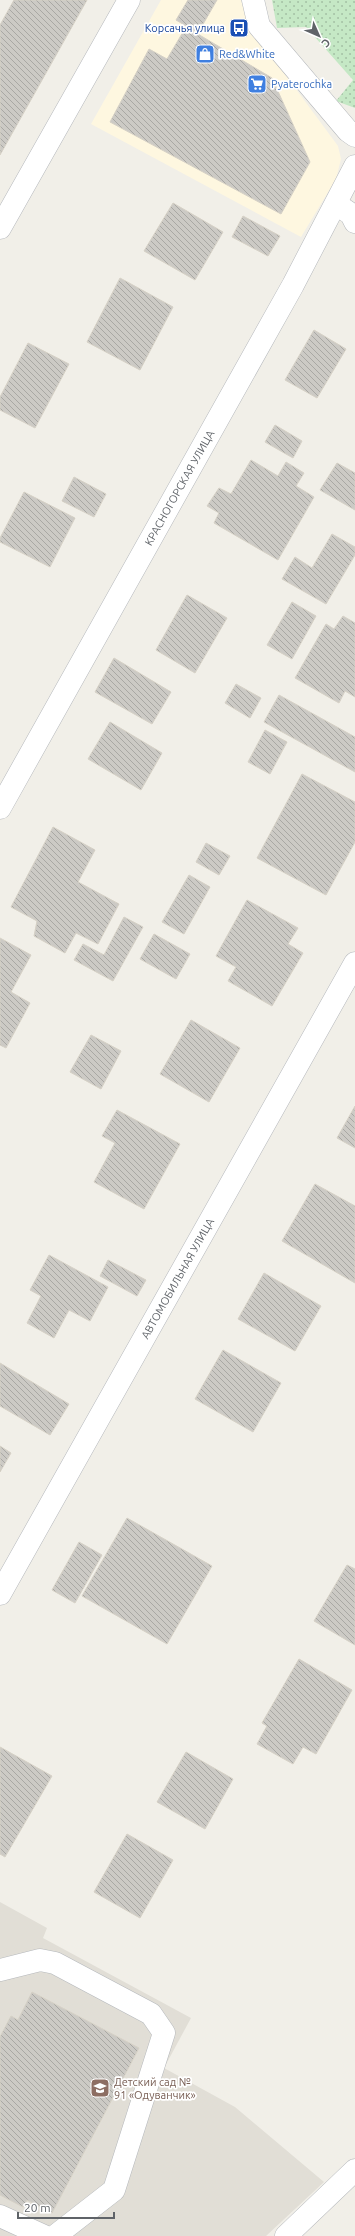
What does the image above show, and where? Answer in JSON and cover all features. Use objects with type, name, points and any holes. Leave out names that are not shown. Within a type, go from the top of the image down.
[{"type":"street","points":[[0,228],[129,0]]},
{"type":"street","points":[[254,0],[259,26],[348,131],[355,136]]},
{"type":"street","name":"КРАСНОГОРСКАЯ УЛИЦА","points":[[0,808],[293,285],[355,166]]},
{"type":"street","points":[[336,204],[351,214],[355,222]]},
{"type":"street","name":"АВТОМОБИЛЬНАЯ УЛИЦА","points":[[0,1594],[355,963]]},
{"type":"street","points":[[0,1970],[40,1960],[55,1963],[151,2014],[164,2033],[114,2190],[55,2236]]},
{"type":"street","points":[[286,2236],[355,2170]]},
{"type":"street","points":[[0,2216],[44,2236]]},
{"type":"shaded area","points":[[161,0],[241,0],[248,24],[338,146],[341,159],[336,179],[301,237],[91,124]]},
{"type":"shaded area","name":"Детский сад № 91 «Одуванчик»","points":[[0,1902],[47,1928],[43,1938],[191,2018],[164,2068],[235,2107],[324,2182],[266,2236],[0,2236]]},
{"type":"green space","points":[[272,0],[355,0],[355,108],[336,101],[353,80],[306,27],[277,28]]},
{"type":"building","points":[[14,0],[87,0],[0,155],[0,25]]},
{"type":"building","points":[[188,0],[217,0],[198,33],[176,20]]},
{"type":"building","points":[[186,27],[272,78],[310,162],[281,214],[110,122],[149,49],[167,59]]},
{"type":"building","points":[[173,203],[223,232],[195,280],[144,251]]},
{"type":"building","points":[[243,216],[280,236],[268,256],[232,237]]},
{"type":"building","points":[[120,278],[173,307],[140,370],[87,342]]},
{"type":"building","points":[[314,330],[346,349],[317,398],[285,380]]},
{"type":"building","points":[[28,343],[69,364],[35,428],[0,410],[0,397]]},
{"type":"building","points":[[275,425],[302,441],[293,458],[265,442]]},
{"type":"building","points":[[251,460],[278,476],[286,462],[304,473],[296,486],[314,497],[278,560],[214,523],[219,513],[207,506],[219,488],[231,494]]},
{"type":"building","points":[[337,463],[355,473],[355,510],[320,490]]},
{"type":"building","points":[[74,477],[106,494],[94,517],[62,501]]},
{"type":"building","points":[[24,492],[75,518],[50,567],[0,542],[0,538]]},
{"type":"building","points":[[332,534],[355,547],[355,555],[326,604],[282,579],[295,557],[312,568]]},
{"type":"building","points":[[187,595],[227,618],[195,673],[156,650]]},
{"type":"building","points":[[292,602],[316,616],[292,659],[267,645]]},
{"type":"building","points":[[343,616],[355,623],[355,697],[345,691],[339,703],[295,678],[326,624],[334,629]]},
{"type":"building","points":[[114,658],[171,692],[152,724],[95,692]]},
{"type":"building","points":[[236,684],[261,698],[250,718],[225,703]]},
{"type":"building","points":[[279,695],[355,737],[355,772],[264,722]]},
{"type":"building","points":[[110,722],[162,753],[141,790],[88,759]]},
{"type":"building","points":[[265,730],[287,742],[270,774],[248,762]]},
{"type":"building","points":[[302,774],[355,802],[355,842],[326,895],[257,858]]},
{"type":"building","points":[[53,827],[95,850],[78,882],[119,904],[98,944],[76,933],[65,953],[34,936],[37,921],[11,907]]},
{"type":"building","points":[[206,843],[230,856],[219,875],[196,862]]},
{"type":"building","points":[[189,875],[210,887],[184,934],[162,922]]},
{"type":"building","points":[[247,900],[298,928],[288,944],[303,953],[272,1006],[228,981],[236,967],[216,956]]},
{"type":"building","points":[[124,917],[143,927],[113,981],[74,960],[83,944],[104,955]]},
{"type":"building","points":[[154,934],[190,954],[176,979],[140,959]]},
{"type":"building","points":[[0,938],[31,955],[11,992],[30,1003],[6,1048],[0,1045]]},
{"type":"building","points":[[191,1020],[240,1048],[209,1102],[160,1074]]},
{"type":"building","points":[[91,1035],[121,1051],[101,1089],[70,1072]]},
{"type":"building","points":[[355,1106],[355,1148],[337,1138]]},
{"type":"building","points":[[117,1110],[180,1144],[144,1209],[94,1182],[115,1143],[102,1136]]},
{"type":"building","points":[[315,1184],[355,1206],[355,1283],[282,1241]]},
{"type":"building","points":[[49,1255],[108,1287],[90,1321],[69,1310],[54,1338],[27,1323],[41,1296],[30,1290]]},
{"type":"building","points":[[108,1260],[146,1280],[137,1296],[100,1276]]},
{"type":"building","points":[[264,1273],[321,1306],[295,1351],[238,1319]]},
{"type":"building","points":[[223,1350],[281,1383],[253,1432],[195,1399]]},
{"type":"building","points":[[0,1363],[69,1404],[50,1435],[0,1406]]},
{"type":"building","points":[[0,1446],[11,1453],[0,1472]]},
{"type":"building","points":[[127,1518],[212,1566],[167,1644],[82,1596]]},
{"type":"building","points":[[79,1542],[102,1555],[75,1603],[52,1590]]},
{"type":"building","points":[[347,1565],[355,1569],[355,1645],[314,1621]]},
{"type":"building","points":[[299,1659],[352,1690],[316,1754],[303,1747],[293,1764],[257,1744],[267,1726],[262,1723]]},
{"type":"building","points":[[0,1747],[52,1776],[5,1857],[0,1854]]},
{"type":"building","points":[[186,1752],[233,1779],[205,1829],[157,1802]]},
{"type":"building","points":[[127,1834],[173,1860],[140,1918],[94,1892]]},
{"type":"building","points":[[32,1992],[139,2048],[52,2213],[27,2200],[23,2207],[0,2195],[0,2037],[11,2016],[18,2020]]},
{"type":"place","name":"Корсачья улица","points":[[239,28]]},
{"type":"place","name":"Red&White","points":[[205,54]]},
{"type":"place","name":"Pyaterochka","points":[[257,84]]},
{"type":"place","name":"Детский сад № 91 «Одуванчик»","points":[[100,2088]]}]
